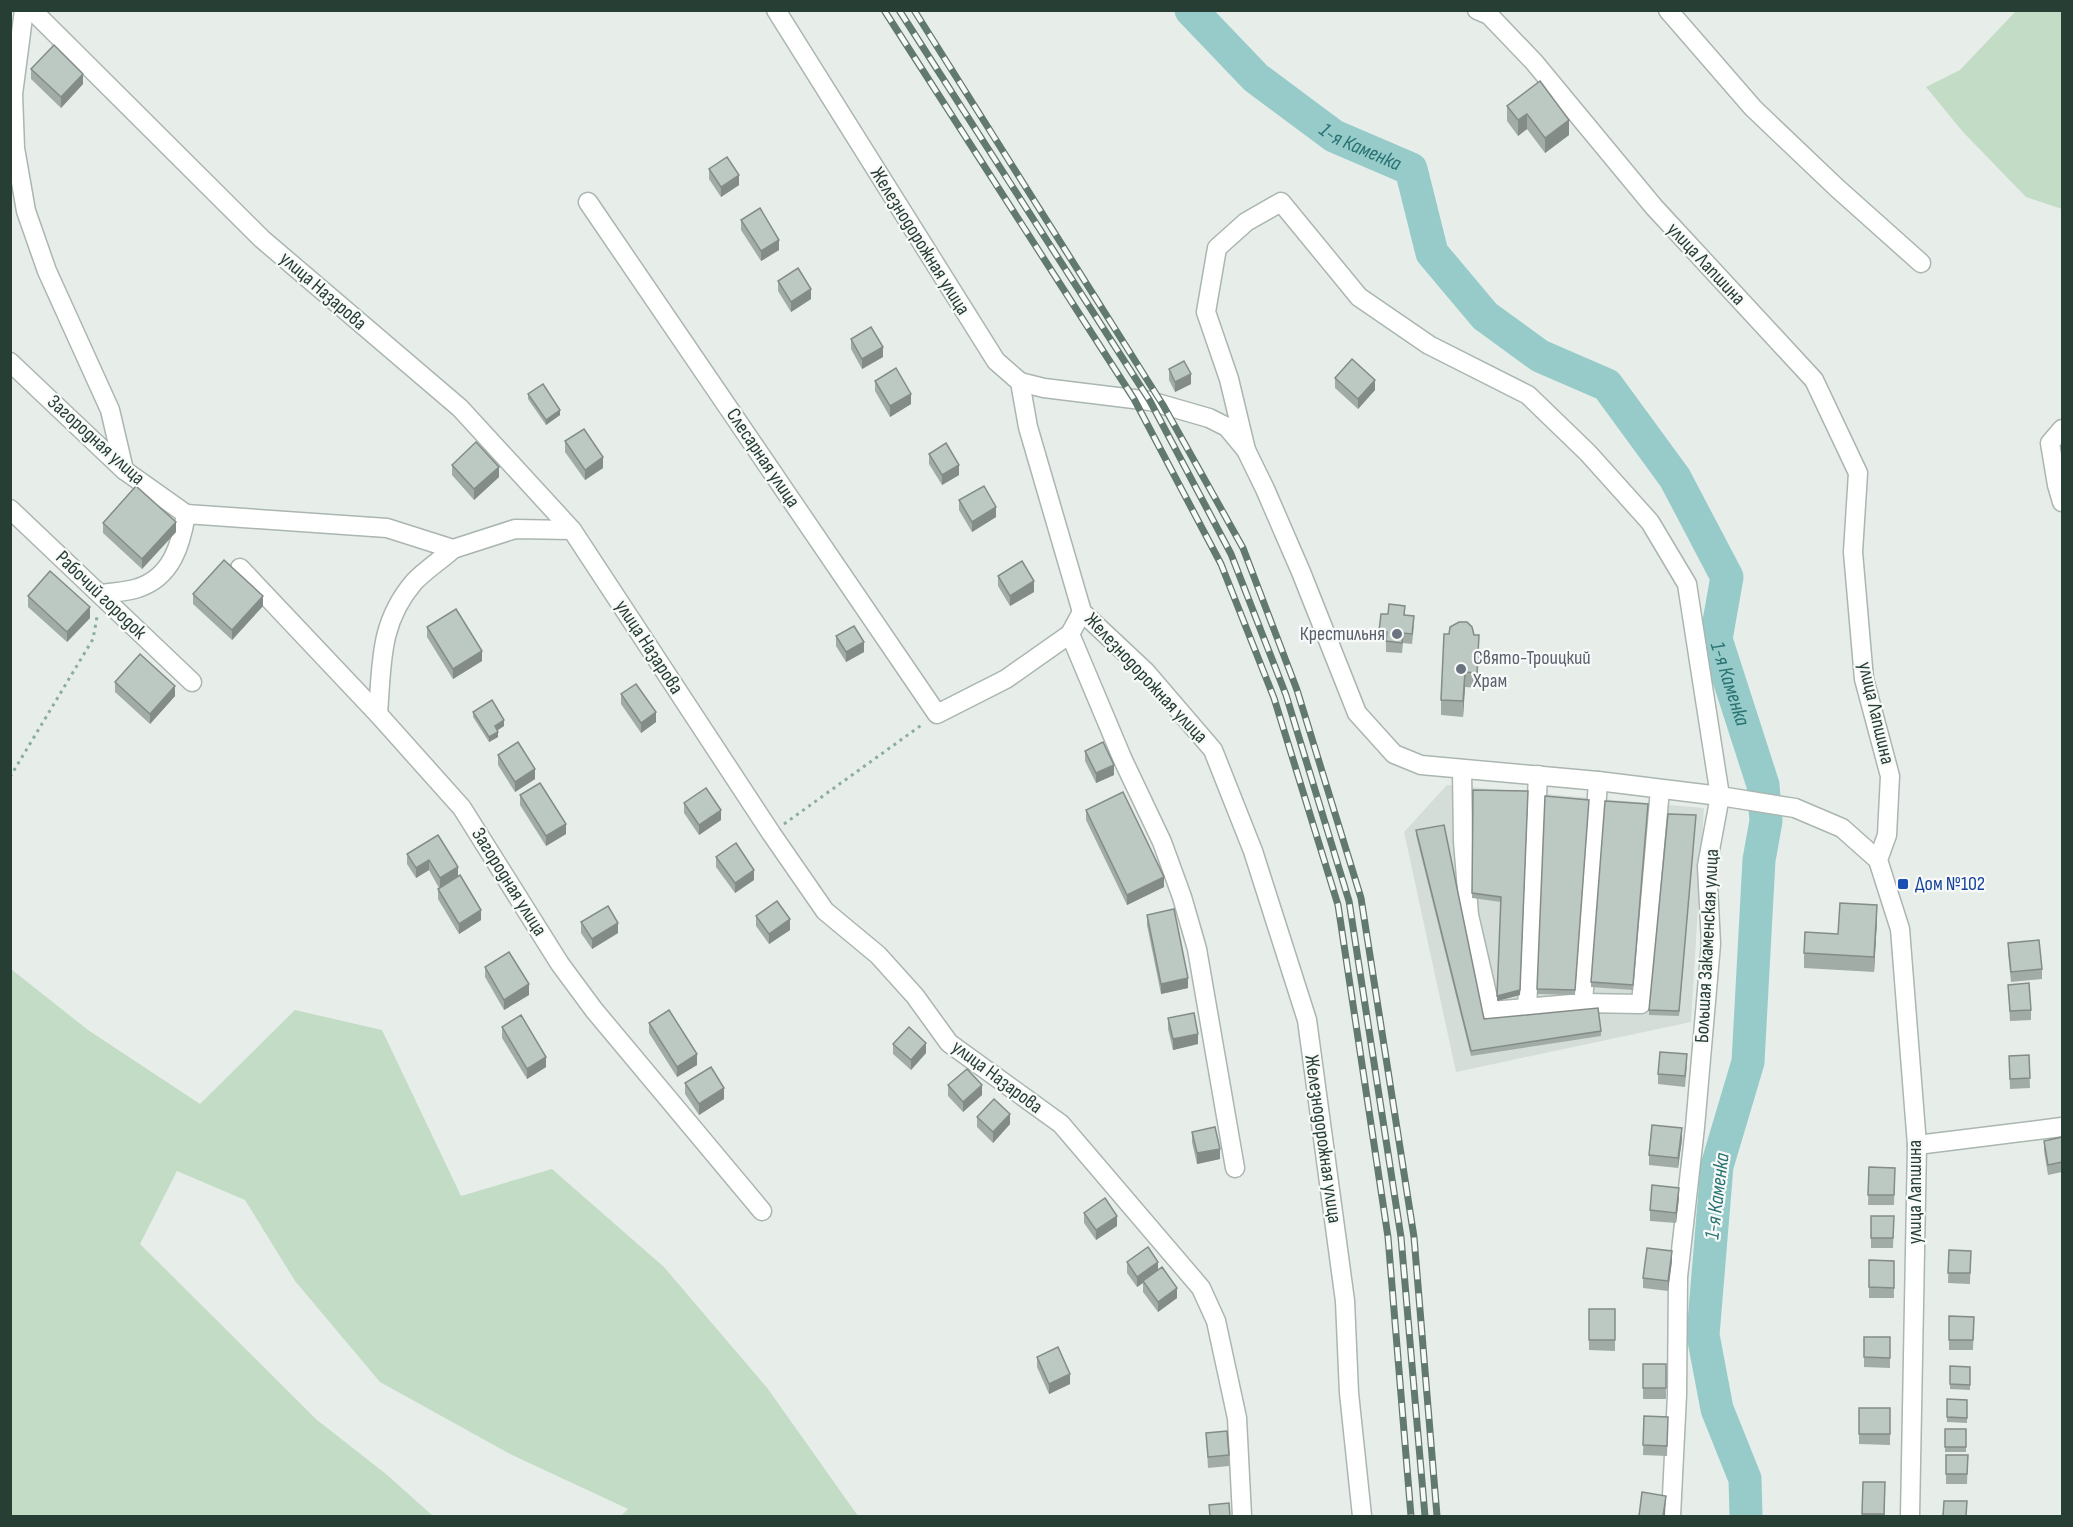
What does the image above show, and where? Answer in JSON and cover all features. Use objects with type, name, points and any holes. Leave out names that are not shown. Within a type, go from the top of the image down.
[{"type":"street","points":[[24,10],[13,94],[15,148],[26,211],[47,272],[110,410],[124,470]]},
{"type":"street","name":"улица Назарова","points":[[32,10],[262,239],[460,408],[572,530],[825,912],[878,955],[915,996],[949,1043],[1061,1124],[1201,1288],[1216,1321],[1237,1418],[1242,1516]]},
{"type":"street","name":"Железнодорожная улица","points":[[776,10],[996,361],[1020,382],[1028,427],[1082,612],[1146,672],[1213,750],[1254,851],[1307,1020],[1345,1301],[1349,1393],[1362,1516]]},
{"type":"street","name":"улица Лапшина","points":[[1477,10],[1489,15],[1534,62],[1654,207],[1814,380],[1858,473],[1853,552],[1864,679],[1890,776],[1887,836],[1878,860],[1900,929],[1917,1145],[1910,1516]]},
{"type":"street","points":[[1668,10],[1753,108],[1837,188],[1922,263]]},
{"type":"street","name":"Слесарная улица","points":[[588,202],[937,714]]},
{"type":"street","name":"Большая Закаменская улица","points":[[1246,450],[1229,379],[1206,312],[1217,248],[1246,222],[1281,202],[1359,297],[1429,345],[1528,395],[1588,453],[1650,522],[1687,584],[1720,796],[1707,866],[1711,944],[1695,1127],[1678,1277],[1677,1407],[1671,1516]]},
{"type":"street","name":"Загородная улица","points":[[10,362],[124,470],[186,514]]},
{"type":"street","points":[[1020,382],[1044,388],[1150,401],[1209,418],[1227,427],[1246,450],[1301,572],[1357,713],[1394,754],[1421,765],[1660,789],[1795,808],[1842,828],[1878,860]]},
{"type":"street","points":[[2062,429],[2050,443],[2062,502]]},
{"type":"street","name":"Рабочий городок","points":[[10,508],[192,682]]},
{"type":"street","points":[[101,594],[139,588],[164,572],[180,546],[186,514],[387,528],[453,549]]},
{"type":"street","points":[[378,714],[384,636],[398,605],[415,581],[453,549],[515,529],[572,530]]},
{"type":"street","name":"Загородная улица","points":[[240,568],[378,714],[462,808],[560,964],[594,1010],[762,1210]]},
{"type":"street","points":[[937,714],[1006,679],[1070,634],[1082,612]]},
{"type":"street","points":[[1070,634],[1123,760],[1162,842],[1182,897],[1197,949],[1235,1168]]},
{"type":"street","points":[[1462,769],[1462,841],[1468,915],[1491,1011],[1583,1003],[1641,1004],[1660,789]]},
{"type":"street","points":[[1527,1008],[1538,775]]},
{"type":"street","points":[[1583,1003],[1598,782]]},
{"type":"street","points":[[1917,1145],[2062,1126]]},
{"type":"path","points":[[10,777],[93,639],[101,594]]},
{"type":"path","points":[[771,833],[937,714]]},
{"type":"shaded area","points":[[1447,785],[1704,808],[1691,1022],[1456,1072],[1404,832]]},
{"type":"green space","points":[[2016,11],[2062,11],[2062,209],[2026,197],[1963,132],[1926,87],[1960,70]]},
{"type":"green space","points":[[11,969],[88,1030],[200,1104],[295,1010],[382,1030],[461,1196],[552,1169],[664,1267],[768,1389],[858,1516],[621,1516],[628,1509],[510,1454],[380,1382],[295,1281],[245,1200],[177,1171],[140,1244],[317,1420],[386,1474],[433,1516],[11,1516]]},
{"type":"building","points":[[54,45],[83,74],[61,97],[31,69]]},
{"type":"building","points":[[1540,81],[1569,120],[1545,138],[1527,114],[1518,120],[1507,106]]},
{"type":"building","points":[[727,157],[739,175],[721,187],[709,169]]},
{"type":"building","points":[[760,208],[779,240],[761,251],[741,220]]},
{"type":"building","points":[[798,268],[811,289],[791,302],[778,281]]},
{"type":"building","points":[[871,327],[883,347],[862,359],[851,339]]},
{"type":"building","points":[[1352,359],[1375,380],[1358,399],[1335,378]]},
{"type":"building","points":[[1184,361],[1191,374],[1175,382],[1169,369]]},
{"type":"building","points":[[896,368],[911,394],[890,406],[875,381]]},
{"type":"building","points":[[543,384],[560,410],[546,420],[528,394]]},
{"type":"building","points":[[584,429],[603,457],[585,470],[565,441]]},
{"type":"building","points":[[476,442],[499,467],[474,489],[452,465]]},
{"type":"building","points":[[946,443],[959,465],[942,475],[929,454]]},
{"type":"building","points":[[136,486],[176,522],[142,559],[103,523]]},
{"type":"building","points":[[984,486],[996,507],[972,522],[959,500]]},
{"type":"building","points":[[224,560],[263,596],[232,630],[193,594]]},
{"type":"building","points":[[1022,561],[1034,581],[1010,596],[998,576]]},
{"type":"building","points":[[50,571],[90,607],[67,632],[28,596]]},
{"type":"building","name":"Крестильня","points":[[1389,604],[1405,606],[1404,615],[1414,616],[1412,634],[1403,633],[1402,643],[1386,641],[1387,632],[1379,631],[1381,614],[1388,614]]},
{"type":"building","points":[[456,609],[482,651],[453,669],[427,627]]},
{"type":"building","name":"Свято-Троицкий Храм","points":[[1459,622],[1467,622],[1472,627],[1474,635],[1479,635],[1477,673],[1465,672],[1463,701],[1441,700],[1444,634],[1449,634],[1450,627]]},
{"type":"building","points":[[854,626],[864,642],[846,652],[836,636]]},
{"type":"building","points":[[140,654],[175,686],[150,714],[115,682]]},
{"type":"building","points":[[636,684],[656,712],[641,723],[621,694]]},
{"type":"building","points":[[492,700],[504,720],[495,726],[498,732],[489,737],[473,712]]},
{"type":"building","points":[[518,742],[535,769],[515,782],[498,755]]},
{"type":"building","points":[[1103,742],[1114,765],[1096,773],[1085,751]]},
{"type":"building","points":[[540,783],[566,824],[546,836],[520,795]]},
{"type":"building","points":[[706,788],[721,810],[699,825],[684,803]]},
{"type":"building","points":[[1473,790],[1528,791],[1520,990],[1497,996],[1501,897],[1472,893]]},
{"type":"building","points":[[1123,792],[1164,877],[1127,895],[1086,810]]},
{"type":"building","points":[[1545,796],[1589,800],[1575,990],[1537,989]]},
{"type":"building","points":[[1605,801],[1648,804],[1633,985],[1591,982]]},
{"type":"building","points":[[1668,814],[1696,815],[1679,1011],[1649,1010]]},
{"type":"building","points":[[1444,825],[1484,1019],[1598,1008],[1601,1031],[1471,1051],[1416,830]]},
{"type":"building","points":[[438,835],[458,867],[440,878],[429,860],[416,868],[407,854]]},
{"type":"building","points":[[736,843],[754,870],[735,883],[716,857]]},
{"type":"building","points":[[460,875],[481,910],[459,924],[438,889]]},
{"type":"building","points":[[777,901],[790,919],[769,934],[756,916]]},
{"type":"building","points":[[1840,903],[1877,905],[1874,957],[1804,953],[1805,932],[1838,934]]},
{"type":"building","points":[[608,906],[618,923],[592,939],[581,922]]},
{"type":"building","points":[[1174,909],[1188,978],[1161,984],[1147,915]]},
{"type":"building","points":[[2039,940],[2042,969],[2011,972],[2008,943]]},
{"type":"building","points":[[509,952],[529,984],[504,1000],[485,967]]},
{"type":"building","points":[[2029,983],[2031,1010],[2010,1011],[2008,985]]},
{"type":"building","points":[[669,1010],[697,1054],[677,1067],[649,1023]]},
{"type":"building","points":[[1194,1013],[1198,1034],[1173,1039],[1168,1018]]},
{"type":"building","points":[[521,1015],[546,1057],[527,1069],[502,1027]]},
{"type":"building","points":[[909,1027],[926,1043],[911,1060],[893,1044]]},
{"type":"building","points":[[1660,1052],[1687,1054],[1685,1076],[1658,1074]]},
{"type":"building","points":[[2029,1055],[2030,1078],[2010,1079],[2009,1056]]},
{"type":"building","points":[[711,1067],[724,1088],[699,1104],[685,1083]]},
{"type":"building","points":[[967,1069],[982,1085],[963,1102],[948,1085]]},
{"type":"building","points":[[994,1099],[1010,1114],[993,1132],[977,1117]]},
{"type":"building","points":[[1652,1125],[1682,1128],[1678,1158],[1649,1155]]},
{"type":"building","points":[[1215,1127],[1220,1149],[1197,1153],[1192,1132]]},
{"type":"building","points":[[2062,1137],[2062,1162],[2048,1165],[2044,1141]]},
{"type":"building","points":[[1869,1167],[1895,1168],[1894,1195],[1868,1195]]},
{"type":"building","points":[[1652,1185],[1679,1188],[1676,1213],[1650,1210]]},
{"type":"building","points":[[1105,1198],[1117,1216],[1096,1230],[1084,1213]]},
{"type":"building","points":[[1871,1216],[1894,1216],[1893,1238],[1871,1238]]},
{"type":"building","points":[[1148,1247],[1158,1262],[1137,1277],[1127,1262]]},
{"type":"building","points":[[1647,1248],[1672,1251],[1668,1281],[1643,1278]]},
{"type":"building","points":[[1949,1250],[1971,1251],[1970,1273],[1948,1273]]},
{"type":"building","points":[[1869,1260],[1894,1261],[1894,1288],[1869,1287]]},
{"type":"building","points":[[1162,1267],[1177,1288],[1158,1302],[1143,1281]]},
{"type":"building","points":[[1589,1309],[1615,1309],[1615,1340],[1589,1340]]},
{"type":"building","points":[[1949,1316],[1974,1317],[1973,1340],[1949,1340]]},
{"type":"building","points":[[1864,1337],[1890,1337],[1890,1358],[1864,1357]]},
{"type":"building","points":[[1058,1347],[1070,1374],[1049,1384],[1037,1357]]},
{"type":"building","points":[[1643,1364],[1666,1364],[1666,1388],[1643,1388]]},
{"type":"building","points":[[1950,1366],[1970,1367],[1970,1385],[1950,1384]]},
{"type":"building","points":[[1947,1399],[1967,1400],[1967,1418],[1947,1417]]},
{"type":"building","points":[[1859,1408],[1890,1408],[1890,1434],[1859,1434]]},
{"type":"building","points":[[1644,1416],[1668,1417],[1667,1446],[1643,1445]]},
{"type":"building","points":[[1945,1429],[1966,1429],[1966,1447],[1945,1447]]},
{"type":"building","points":[[1227,1431],[1229,1455],[1208,1457],[1206,1433]]},
{"type":"building","points":[[1946,1455],[1968,1455],[1967,1474],[1946,1474]]},
{"type":"building","points":[[1863,1482],[1885,1482],[1884,1514],[1862,1514]]},
{"type":"building","points":[[1642,1492],[1666,1496],[1663,1516],[1639,1516]]},
{"type":"building","points":[[1944,1501],[1967,1501],[1966,1516],[1943,1516]]},
{"type":"building","points":[[1229,1503],[1230,1516],[1210,1516],[1209,1505]]},
{"type":"waterway","name":"1-я Каменка","points":[[1191,10],[1256,78],[1334,136],[1411,169],[1432,253],[1485,316],[1540,356],[1607,385],[1675,478],[1727,577],[1716,639],[1763,785],[1766,821],[1759,860],[1748,1062],[1717,1166],[1703,1335],[1717,1409],[1745,1479],[1746,1516]]},
{"type":"railway","points":[[884,10],[1134,399],[1221,564],[1274,698],[1338,905],[1388,1237],[1411,1516]]},
{"type":"railway","points":[[899,10],[1150,401],[1231,554],[1286,695],[1349,901],[1401,1237],[1425,1516]]},
{"type":"railway","points":[[914,10],[1163,405],[1243,548],[1297,690],[1361,898],[1414,1237],[1437,1516]]},
{"type":"place","name":"Крестильня","points":[[1397,634]]},
{"type":"place","name":"Свято-Троицкий Храм","points":[[1461,669]]},
{"type":"place","name":"Дом №102","points":[[1903,884]]}]
